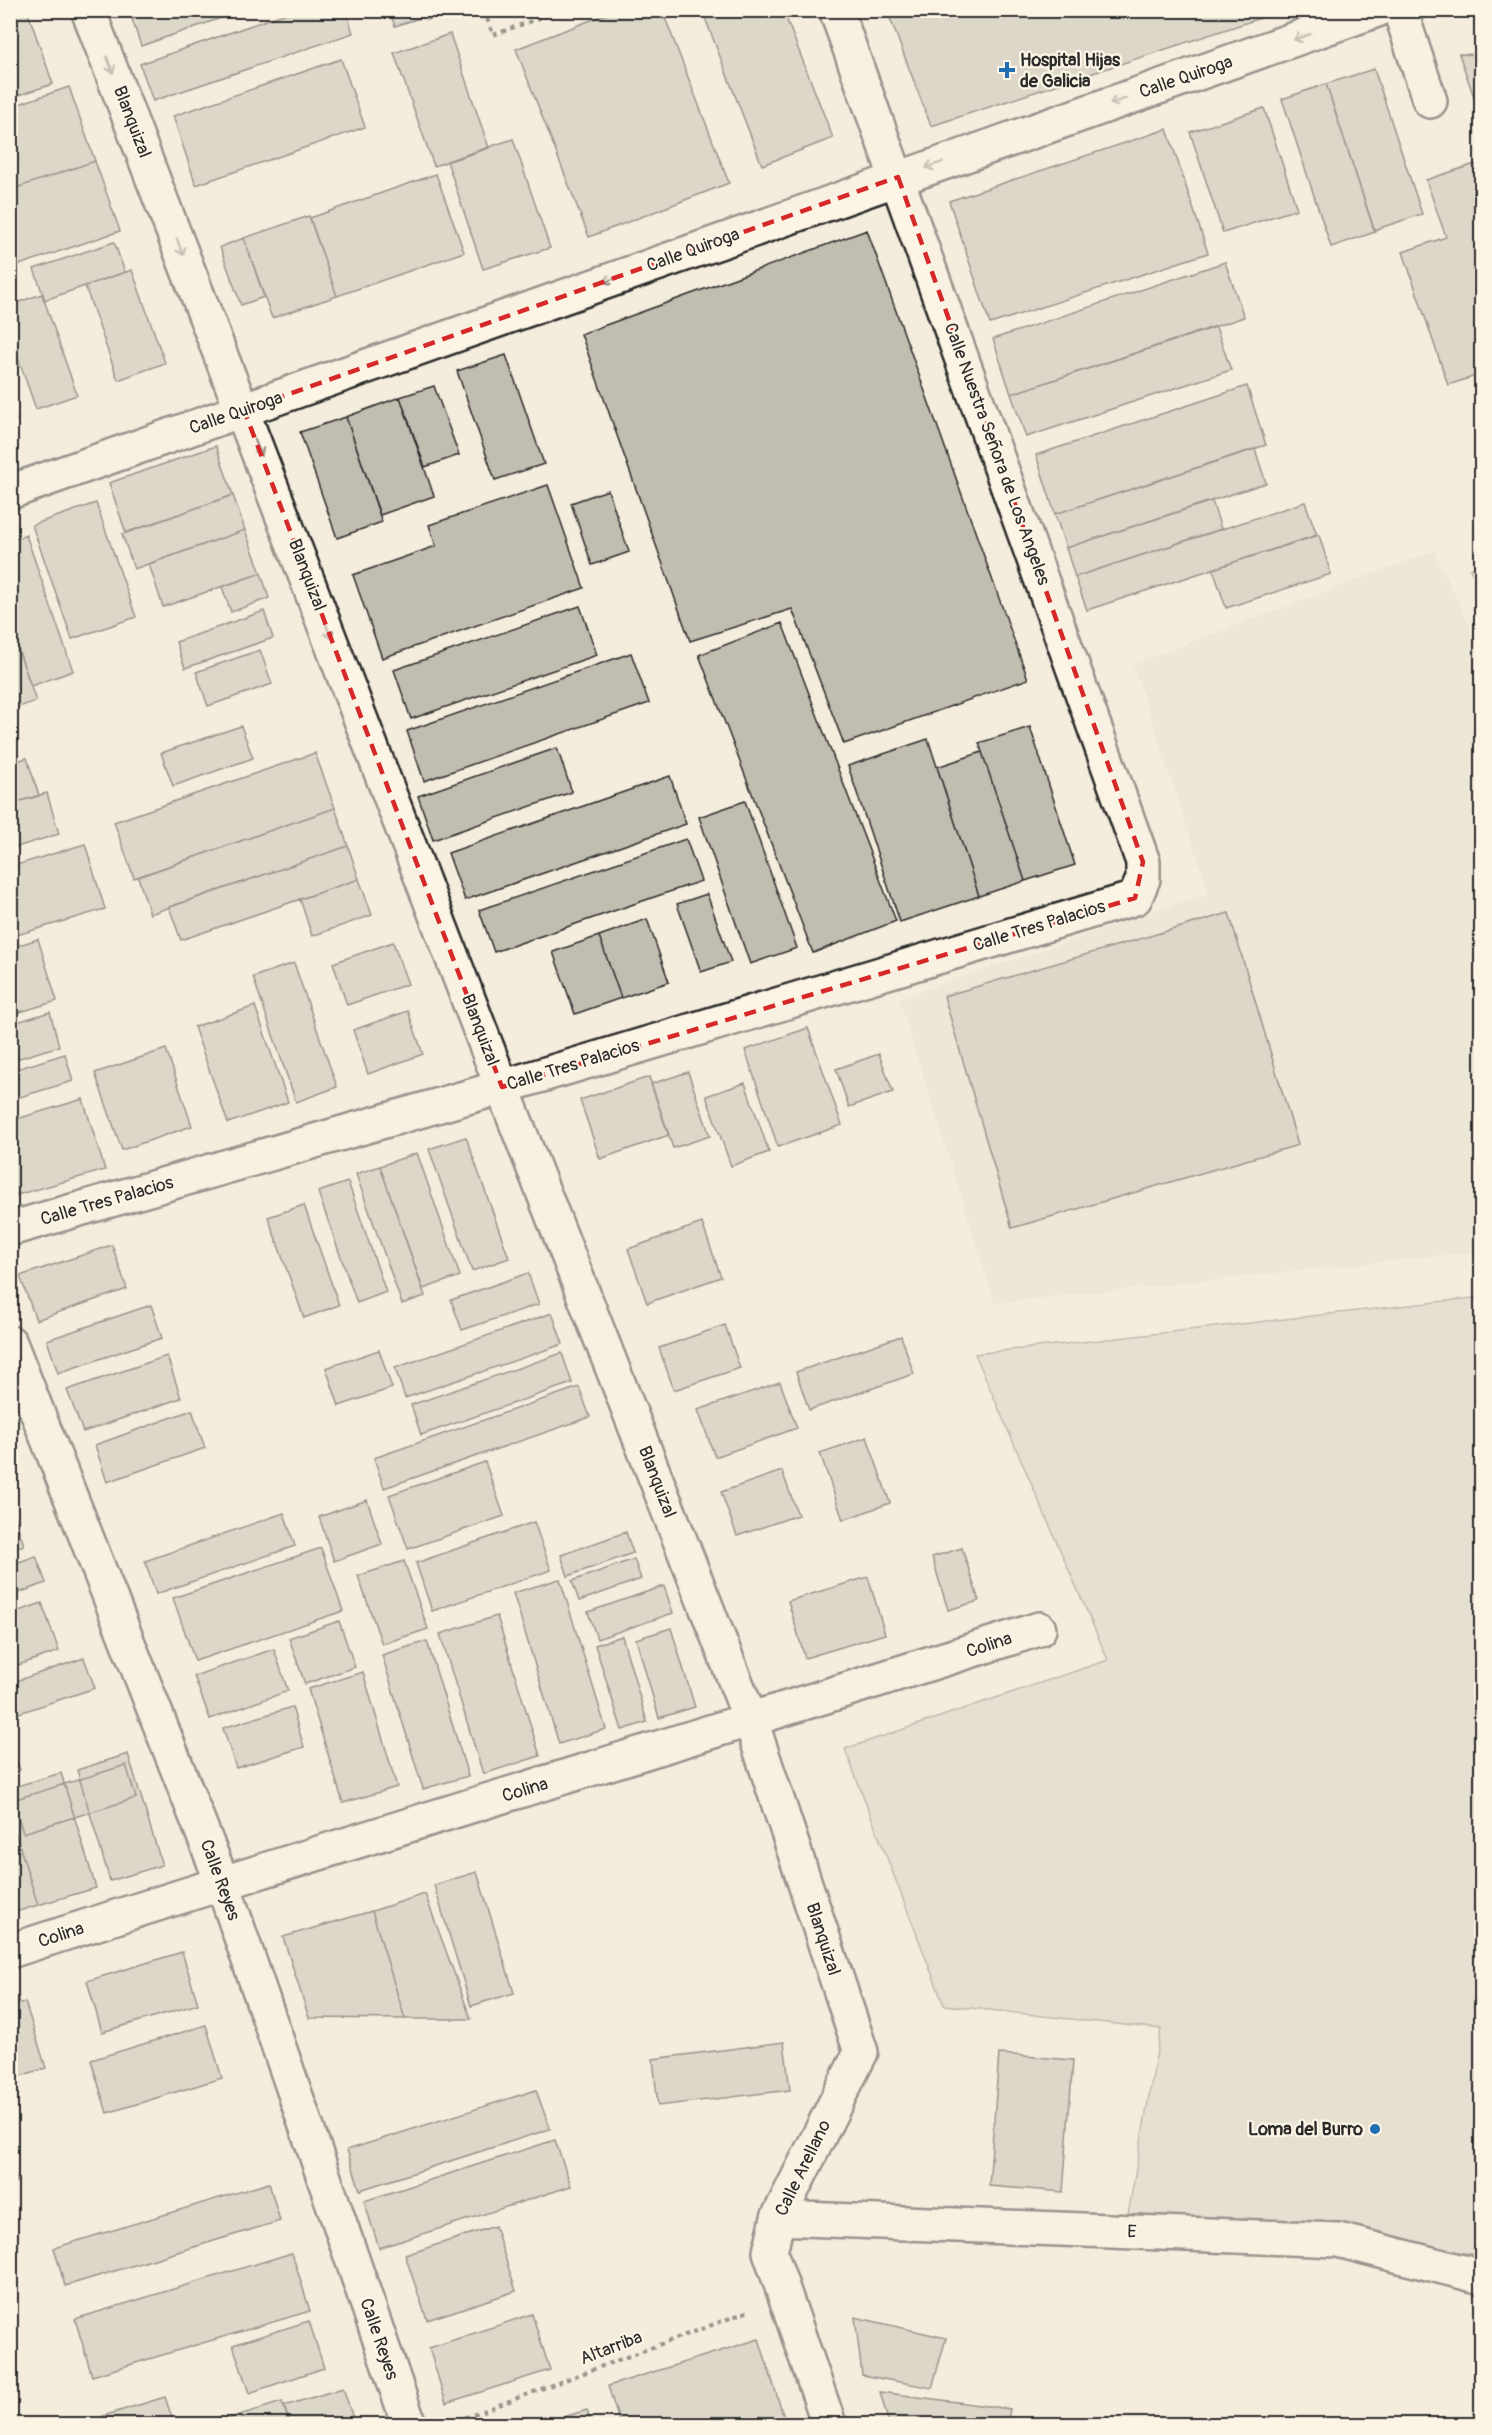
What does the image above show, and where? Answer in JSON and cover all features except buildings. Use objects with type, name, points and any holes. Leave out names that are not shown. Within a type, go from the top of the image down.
[{"type":"street","name":"Blanquizal","points":[[88,10],[244,410],[502,1087],[751,1721],[861,2052]]},
{"type":"street","name":"Calle Nuestra Señora de Los Angeles","points":[[836,10],[1143,862],[1143,879],[1135,898]]},
{"type":"street","name":"Calle Quiroga","points":[[10,492],[1377,10]]},
{"type":"street","points":[[1400,10],[1430,101]]},
{"type":"street","name":"Calle Tres Palacios","points":[[10,1229],[502,1087],[1135,898]]},
{"type":"street","name":"Calle Reyes","points":[[10,1343],[222,1882],[409,2424]]},
{"type":"street","name":"Colina","points":[[10,1951],[222,1882],[751,1721],[1039,1629]]},
{"type":"street","name":"Calle Arellano","points":[[830,2424],[784,2298],[770,2252],[778,2218],[861,2052]]},
{"type":"street","name":"E","points":[[778,2218],[1338,2241],[1482,2277]]},
{"type":"path","points":[[484,10],[493,35],[562,10]]},
{"type":"path","name":"Altarriba","points":[[448,2424],[784,2298]]},
{"type":"highlighted area","points":[[898,177],[1143,862],[1135,898],[502,1087],[244,410]]},
{"type":"shaded area","points":[[1434,551],[1481,650],[1481,1251],[995,1303],[899,999],[1209,893],[1133,664]]},
{"type":"shaded area","points":[[1481,564],[1481,592],[1470,569]]},
{"type":"shaded area","points":[[1481,1297],[1481,2255],[1128,2214],[1161,2029],[944,2005],[845,1749],[1108,1660],[975,1354]]},
{"type":"place","name":"Hospital Hijas de Galicia","points":[[1007,70]]},
{"type":"place","name":"Loma del Burro","points":[[1375,2129]]}]
